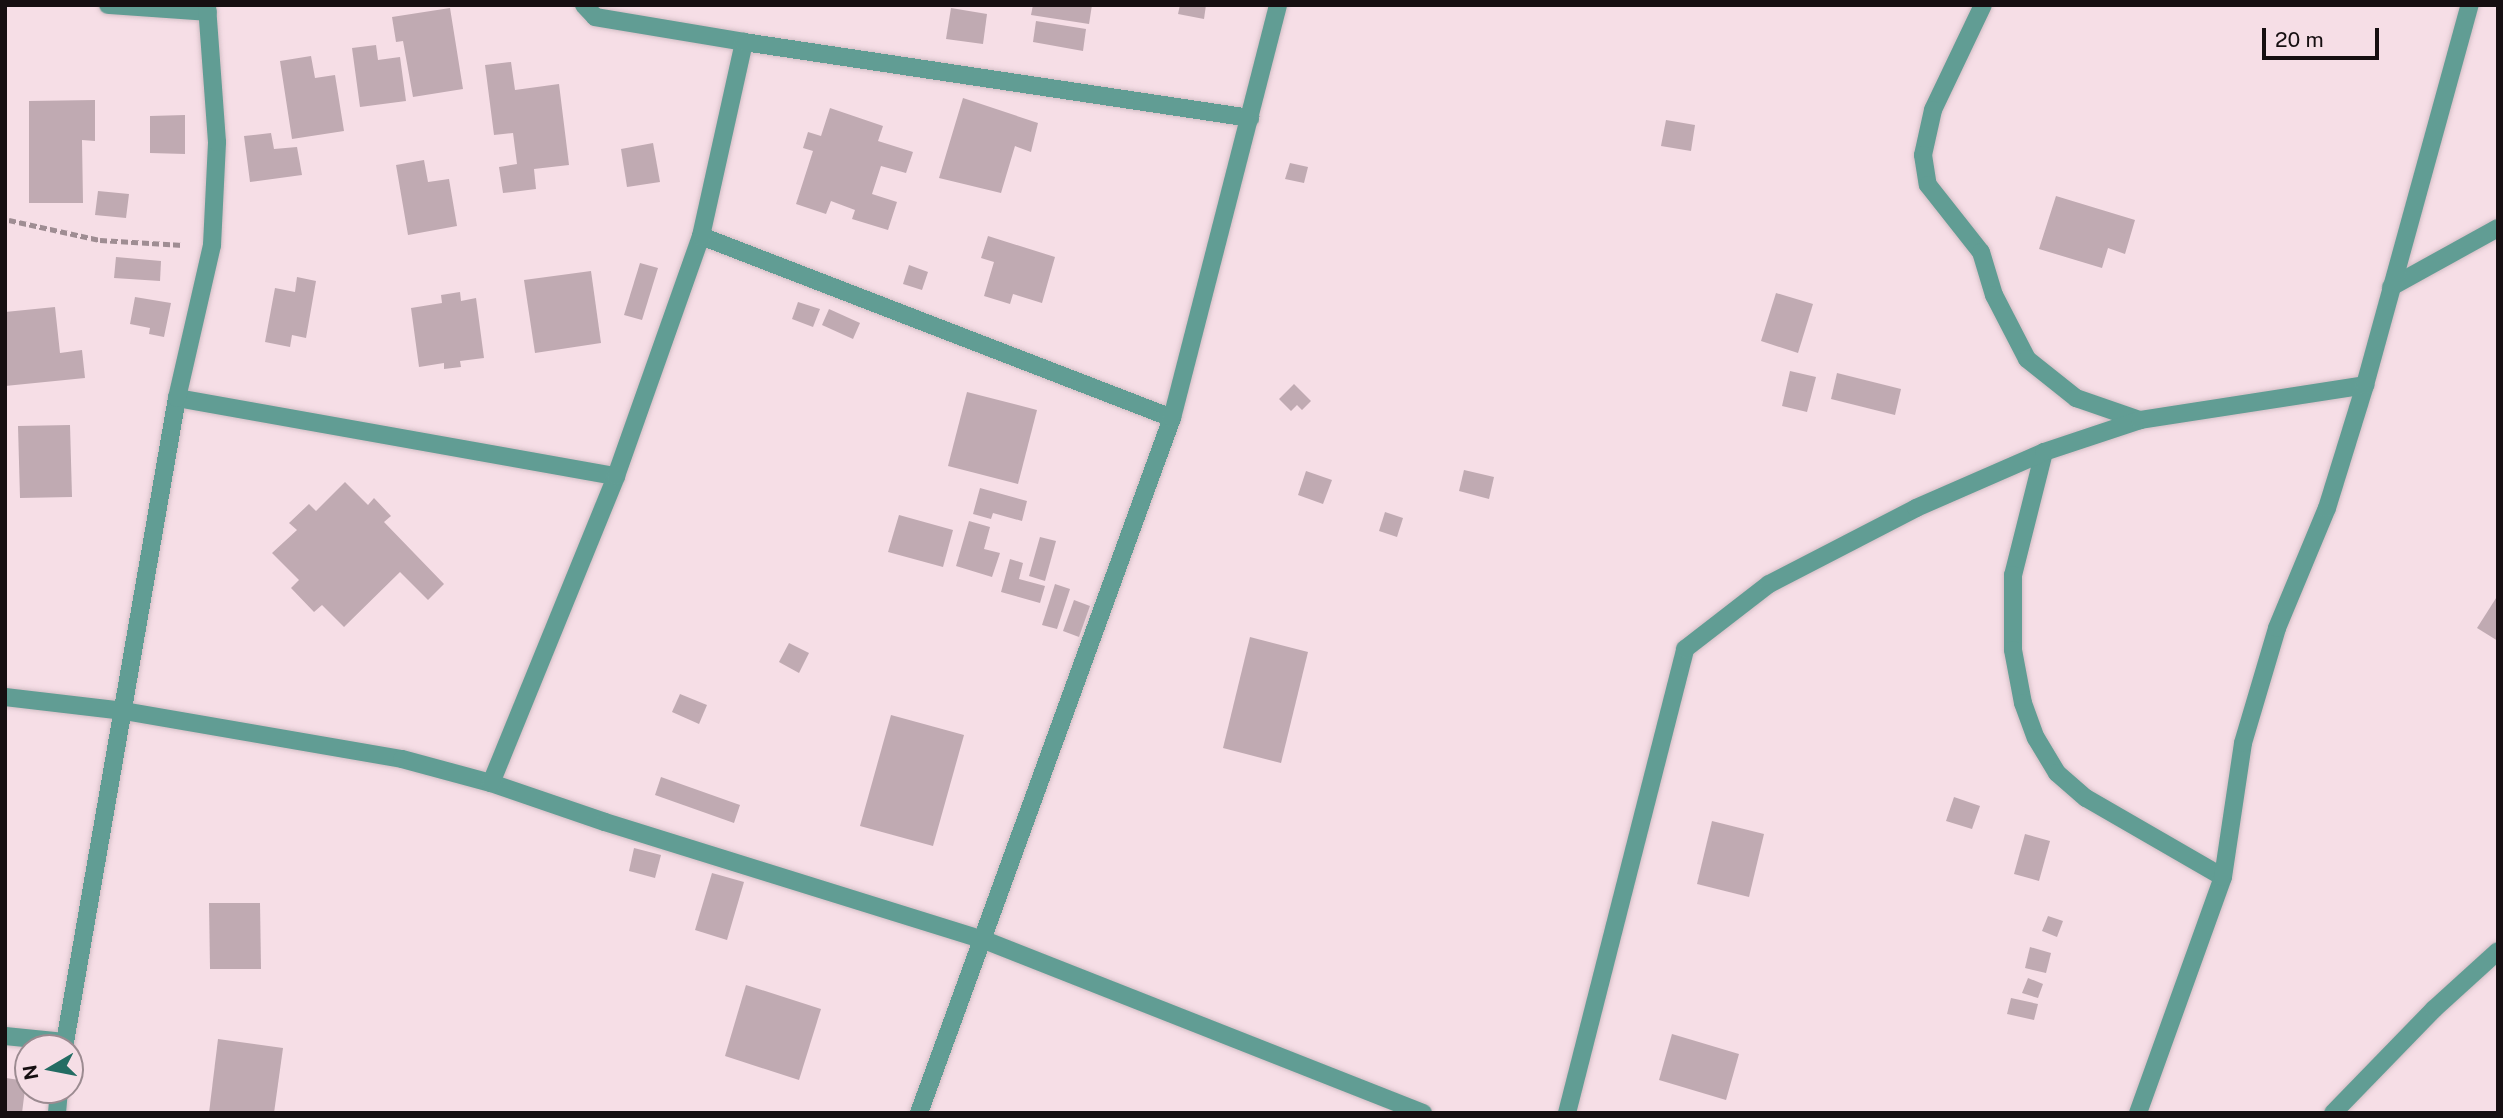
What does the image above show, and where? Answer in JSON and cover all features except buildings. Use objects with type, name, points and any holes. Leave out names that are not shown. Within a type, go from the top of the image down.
[{"type":"street","points":[[66,1034],[177,398],[212,245],[217,142],[208,8],[108,5]]},
{"type":"street","points":[[584,5],[596,17],[744,42],[1250,118]]},
{"type":"street","points":[[919,1113],[1172,418],[1278,5]]},
{"type":"street","points":[[1983,5],[1933,110],[1923,155],[1928,186],[1981,252],[1994,295],[2027,359],[2076,398],[2140,420]]},
{"type":"street","points":[[2138,1113],[2223,877],[2243,743],[2277,628],[2327,508],[2365,385],[2469,5]]},
{"type":"street","points":[[491,783],[616,476],[701,236],[744,42]]},
{"type":"street","points":[[2391,287],[2498,228]]},
{"type":"street","points":[[701,236],[1172,418]]},
{"type":"street","points":[[1567,1113],[1685,649],[1769,584],[1916,508],[2043,452],[2140,420],[2365,385]]},
{"type":"street","points":[[177,398],[616,476]]},
{"type":"street","points":[[2043,452],[2013,575],[2013,650],[2023,703],[2036,738],[2057,774],[2086,798],[2223,877]]},
{"type":"street","points":[[5,697],[124,711],[402,759],[491,783],[618,826],[984,940],[1423,1113]]},
{"type":"street","points":[[2333,1113],[2434,1009],[2498,951]]},
{"type":"path","points":[[9,220],[100,240],[155,245],[212,245]]}]
